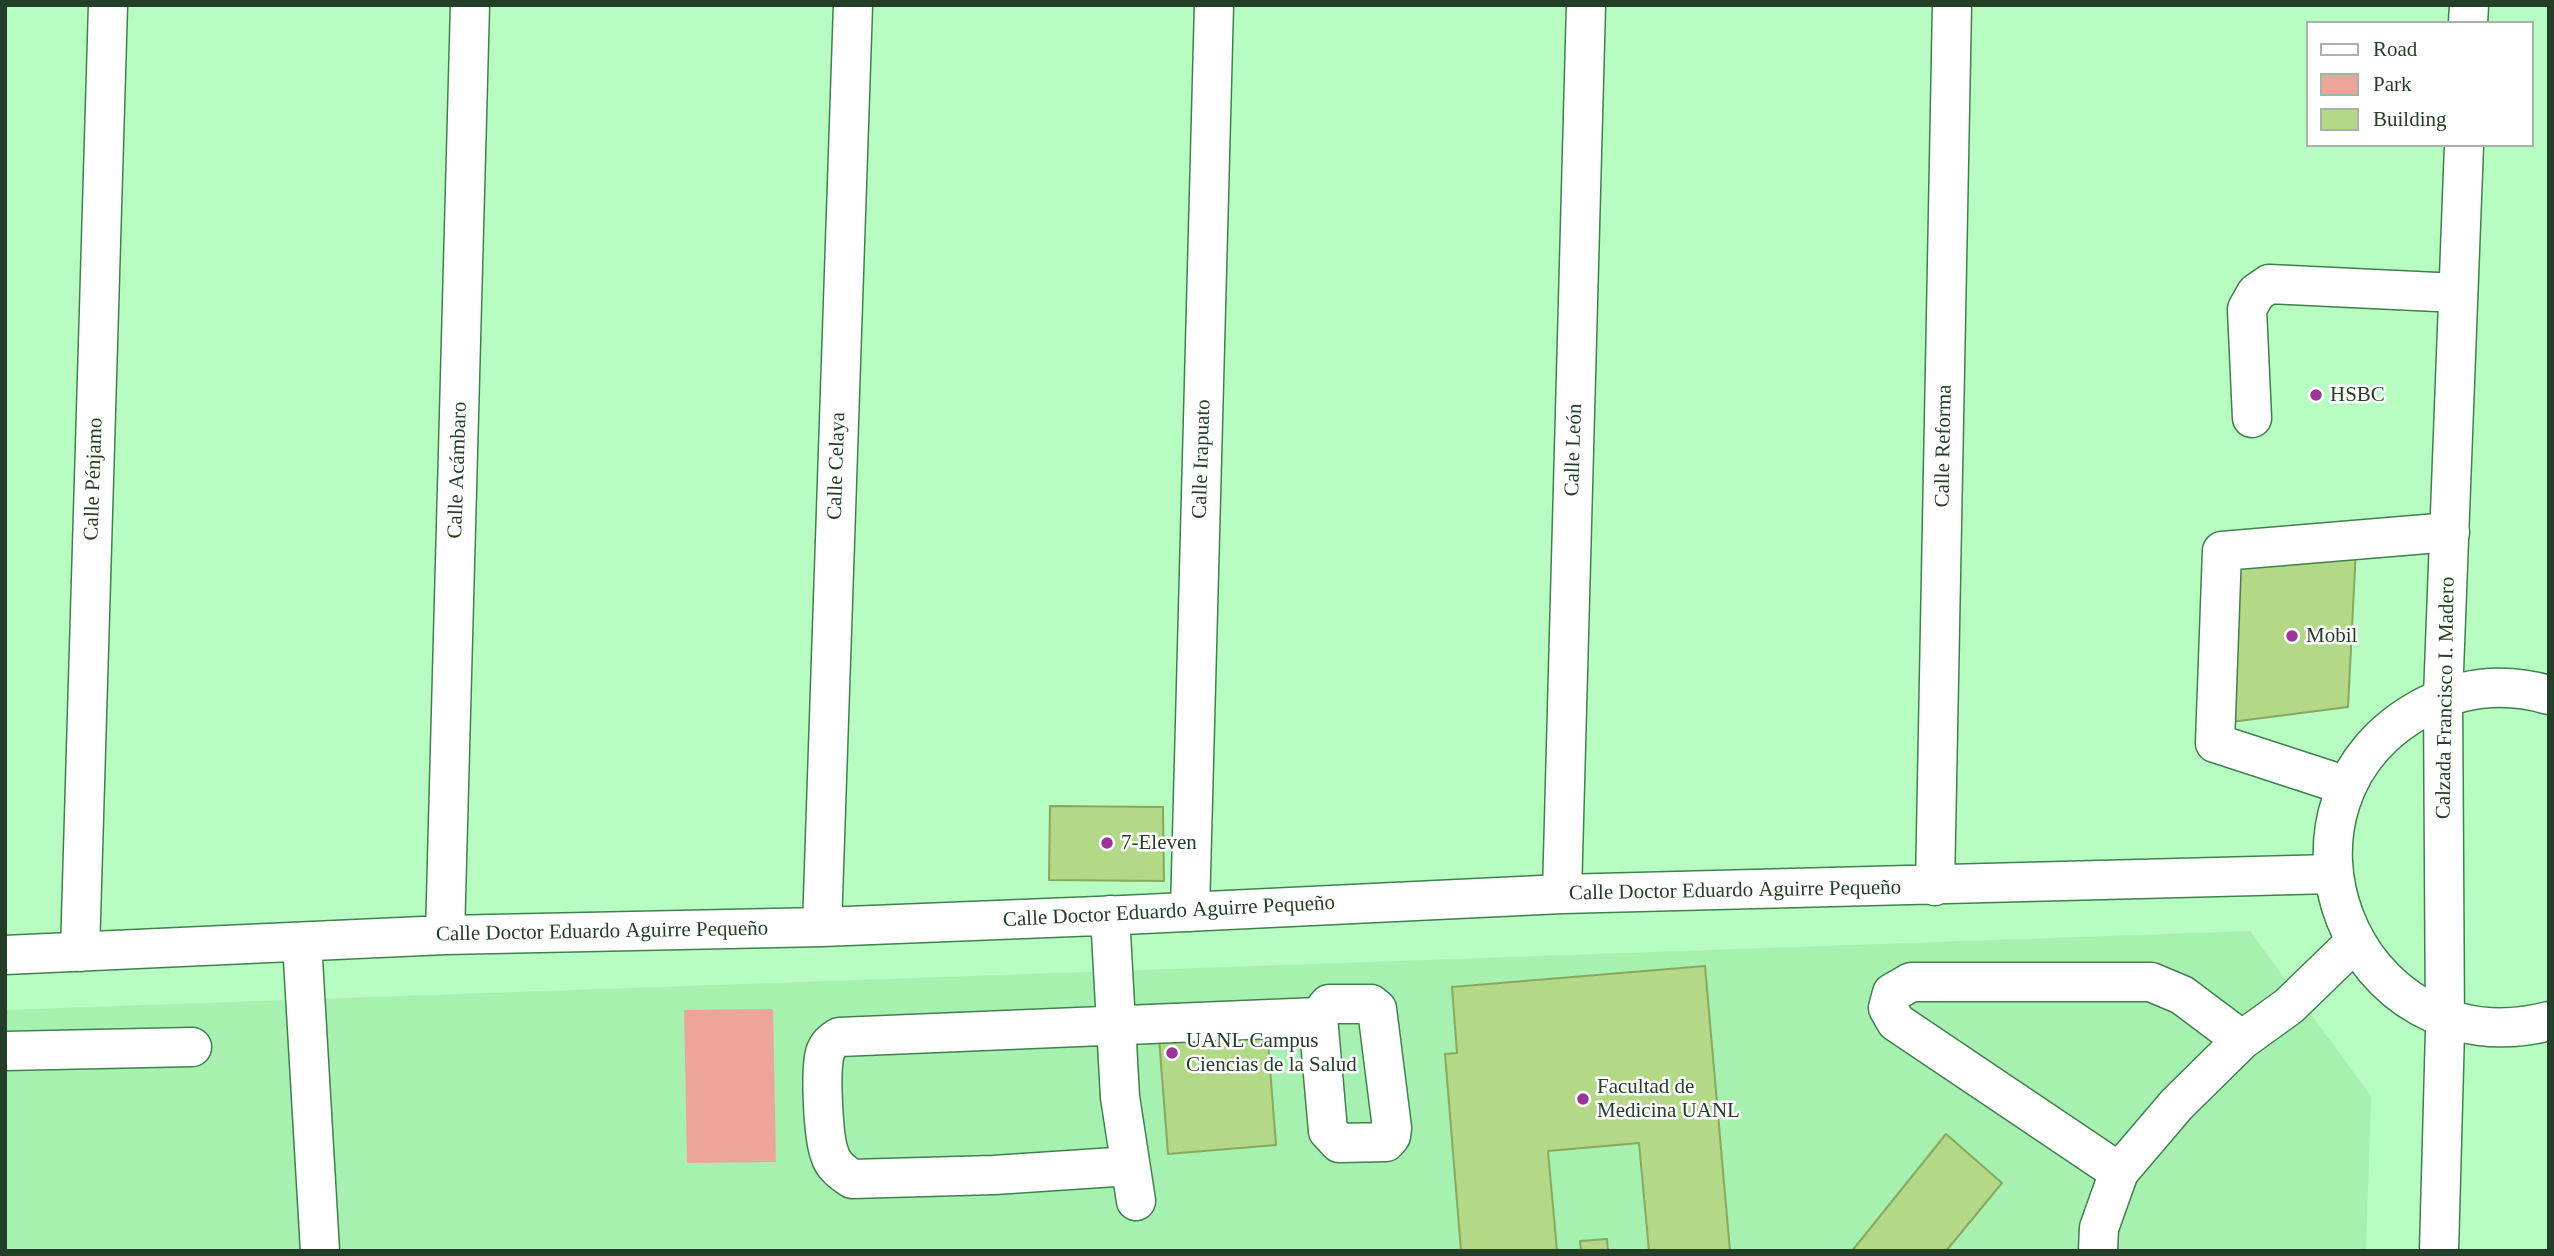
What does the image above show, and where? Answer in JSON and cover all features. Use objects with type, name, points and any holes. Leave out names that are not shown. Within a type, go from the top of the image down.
[{"type":"street","name":"Calle Pénjamo","points":[[80,952],[108,5]]},
{"type":"street","name":"Calle Acámbaro","points":[[445,935],[470,5]]},
{"type":"street","name":"Calle Celaya","points":[[822,927],[853,5]]},
{"type":"street","name":"Calle Irapuato","points":[[1190,912],[1214,5]]},
{"type":"street","name":"Calle León","points":[[1562,894],[1586,5]]},
{"type":"street","name":"Calle Reforma","points":[[1936,886],[1952,5]]},
{"type":"street","name":"Calzada Francisco I. Madero","points":[[2439,1251],[2444,1018],[2443,697],[2464,147]]},
{"type":"street","points":[[2252,418],[2247,309],[2256,293],[2269,284],[2458,293]]},
{"type":"street","points":[[2347,786],[2215,743],[2222,551],[2450,532]]},
{"type":"street","points":[[2549,695],[2502,687],[2472,690],[2443,697],[2403,718],[2371,748],[2347,786],[2333,829],[2332,874],[2339,910],[2354,943],[2375,972],[2407,1000],[2444,1018],[2472,1026],[2501,1028],[2549,1021]]},
{"type":"street","name":"Calle Doctor Eduardo Aguirre Pequeño","points":[[5,955],[445,935],[822,927],[1562,894],[2332,874]]},
{"type":"street","points":[[1110,915],[1116,1025],[1120,1097],[1133,1183],[994,1175],[852,1179],[839,1169],[830,1156],[823,1106],[825,1055],[829,1044],[839,1037],[1116,1025],[1318,1017]]},
{"type":"street","points":[[302,942],[320,1251]]},
{"type":"street","points":[[2098,1251],[2099,1228],[2119,1172],[2177,1104],[2242,1040],[2289,1006],[2354,943]]},
{"type":"street","points":[[2119,1172],[1896,1022],[1888,1008],[1892,993],[1911,982],[2151,982],[2182,995],[2242,1040]]},
{"type":"street","points":[[5,1051],[192,1047]]},
{"type":"shaded area","name":"UANL Campus Ciencias de la Salud","points":[[2250,931],[2371,1096],[2366,1251],[5,1251],[5,1010]]},
{"type":"green space","points":[[773,1009],[776,1162],[687,1163],[684,1010]]},
{"type":"building","name":"Mobil","points":[[2356,549],[2348,707],[2231,722],[2233,565]]},
{"type":"building","name":"7-Eleven","points":[[1050,806],[1163,807],[1164,881],[1049,880]]},
{"type":"building","name":"Facultad de Medicina UANL","points":[[1705,966],[1730,1251],[1649,1251],[1639,1143],[1548,1151],[1557,1251],[1461,1251],[1445,1054],[1457,1053],[1452,987]]},
{"type":"building","points":[[1267,1029],[1276,1145],[1168,1154],[1159,1038]]},
{"type":"building","points":[[1946,1134],[2002,1183],[1946,1251],[1852,1251]]},
{"type":"building","points":[[1607,1239],[1608,1251],[1581,1251],[1580,1241]]},
{"type":"place","name":"HSBC","points":[[2316,395]]},
{"type":"place","name":"Mobil","points":[[2292,636]]},
{"type":"place","name":"7-Eleven","points":[[1107,843]]},
{"type":"place","name":"UANL Campus Ciencias de la Salud","points":[[1172,1053]]},
{"type":"place","name":"Facultad de Medicina UANL","points":[[1583,1099]]}]
